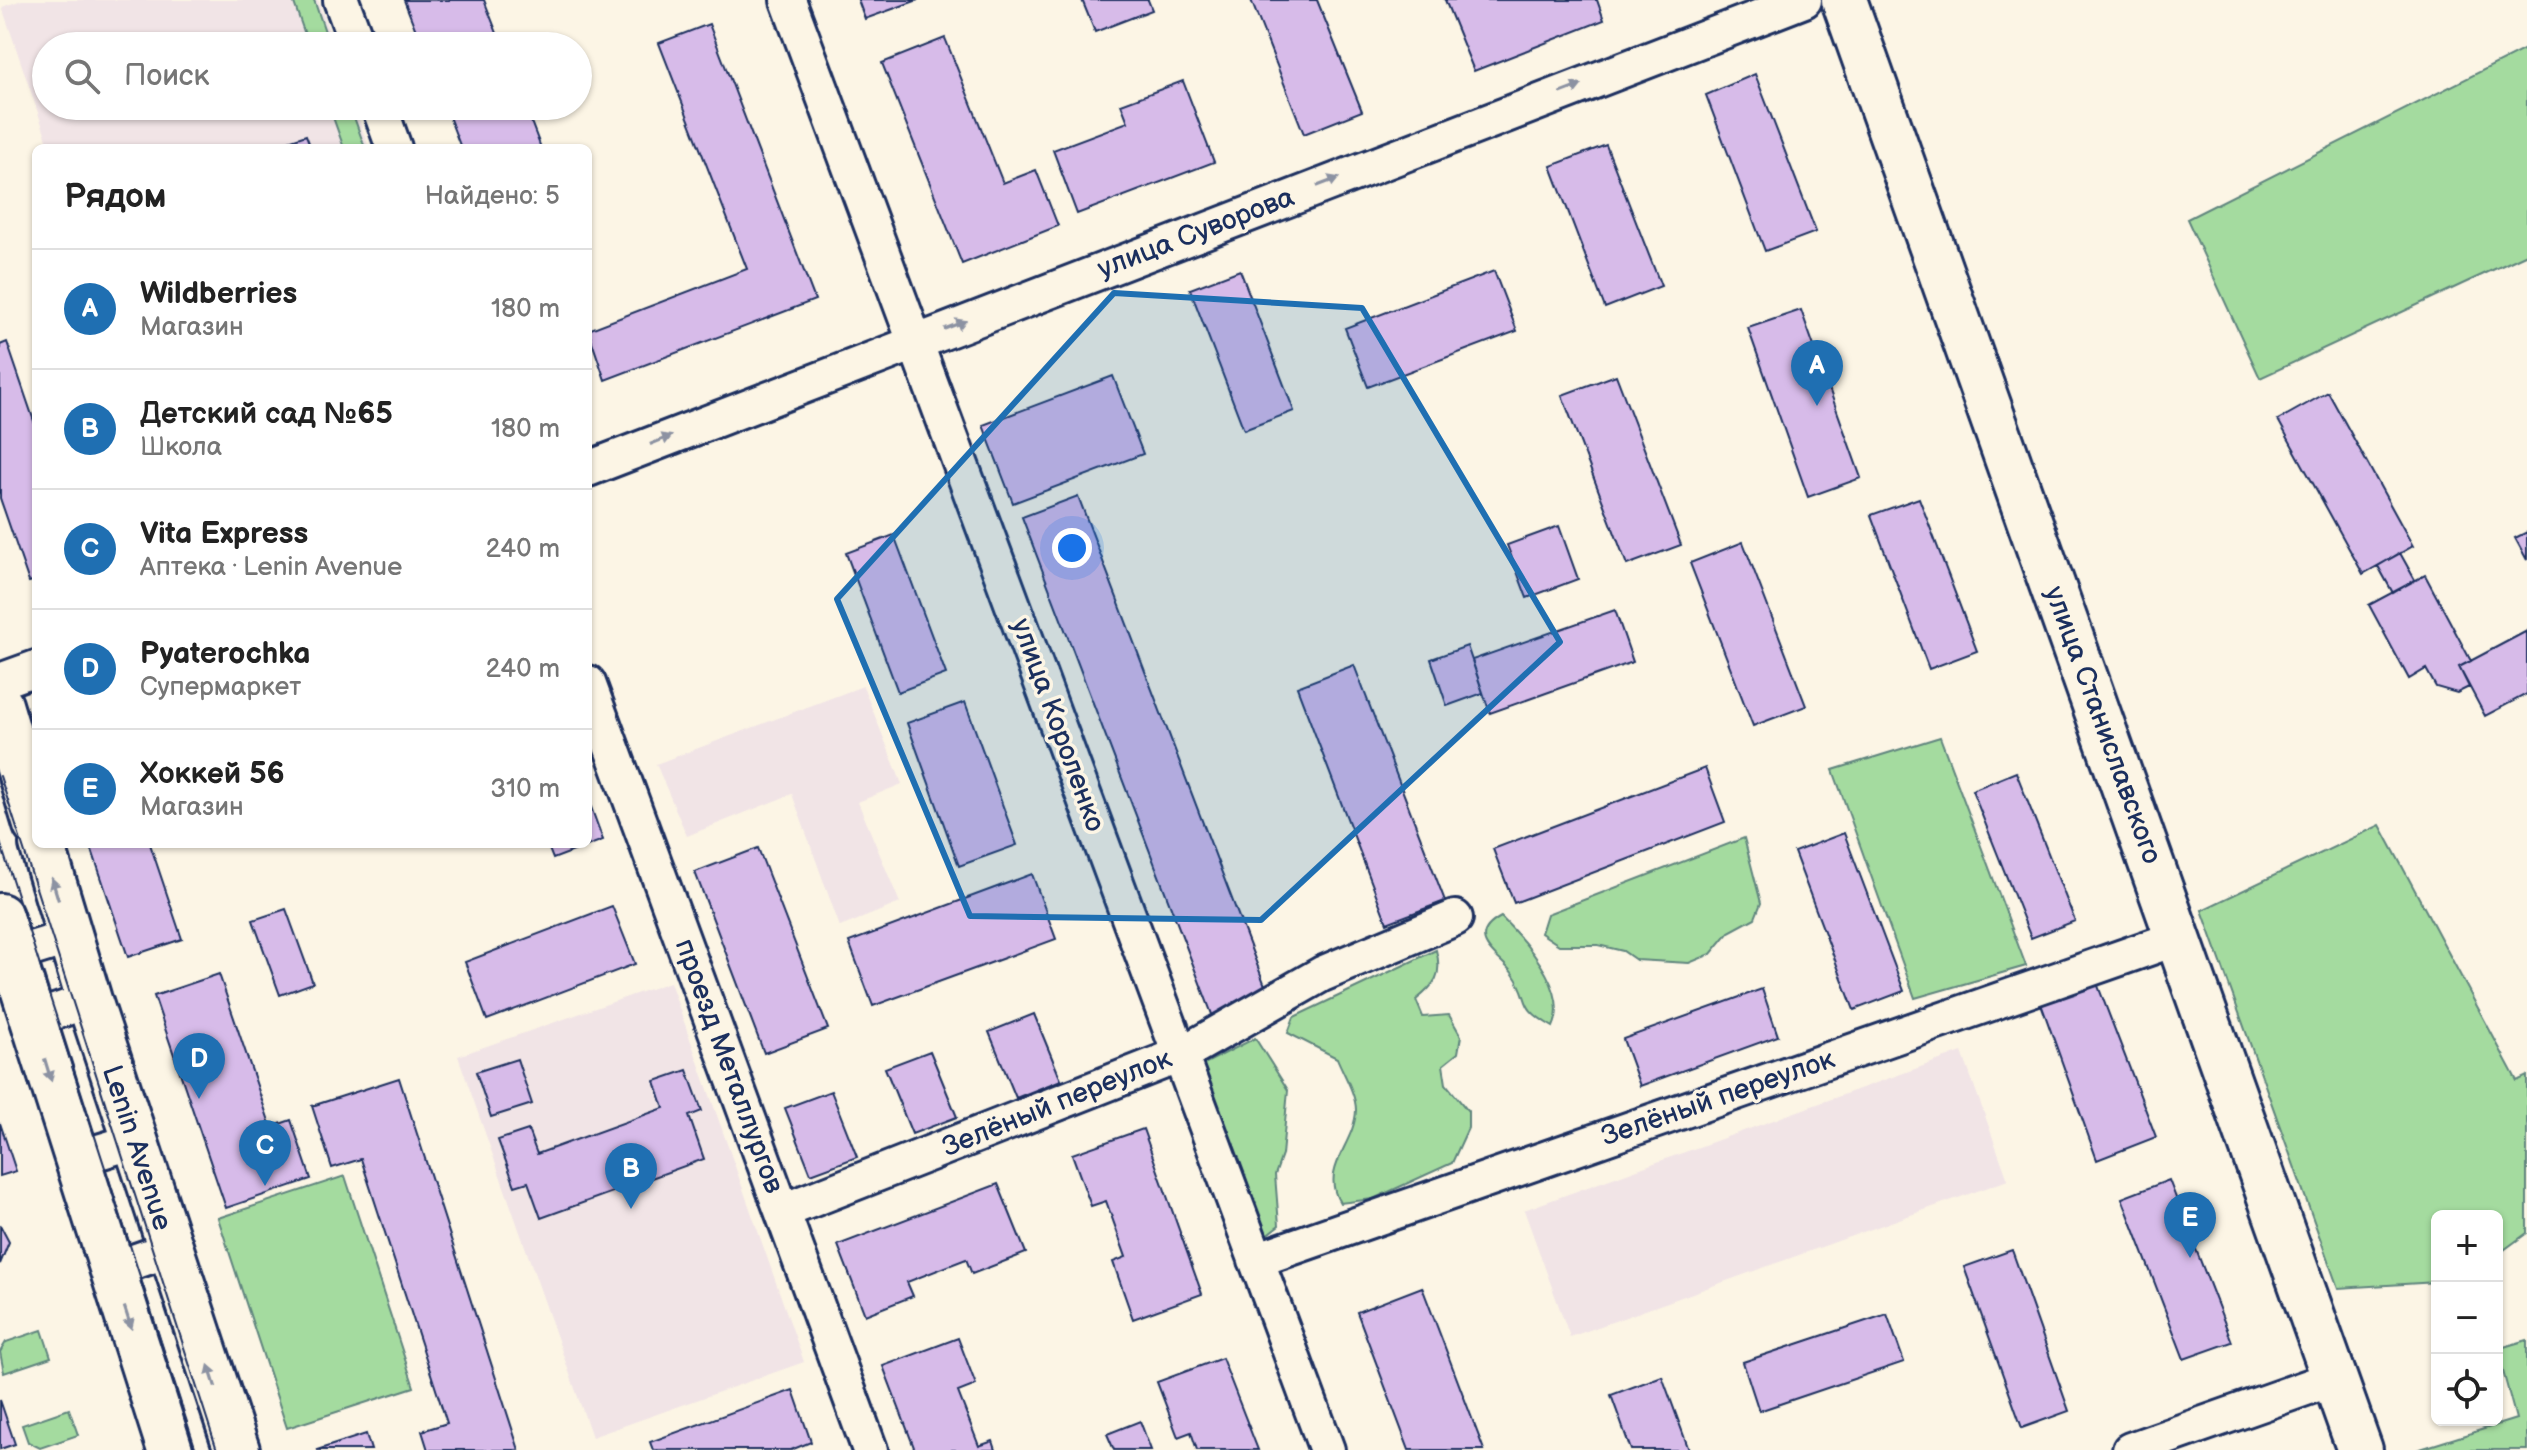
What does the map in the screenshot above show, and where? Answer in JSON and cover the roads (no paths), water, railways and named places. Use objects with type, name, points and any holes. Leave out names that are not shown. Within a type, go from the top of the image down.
[{"type":"main road","name":"улица Станиславского","points":[[1844,0],[2337,1377],[2360,1450]]},
{"type":"main road","points":[[0,705],[32,812]]},
{"type":"main road","name":"Lenin Avenue","points":[[43,848],[89,1000],[171,1249],[227,1447]]},
{"type":"main road","points":[[6,935],[170,1450]]},
{"type":"street","points":[[341,0],[353,32]]},
{"type":"street","name":"улица Короленко","points":[[788,0],[1327,1450]]},
{"type":"street","name":"улица Суворова","points":[[592,467],[914,340],[1804,0]]},
{"type":"street","points":[[384,120],[393,144]]},
{"type":"street","points":[[0,681],[32,669]]},
{"type":"street","name":"проезд Металлургов","points":[[592,694],[870,1450]]},
{"type":"street","name":"Зелёный переулок","points":[[783,1211],[1180,1055],[1322,974],[1455,918]]},
{"type":"street","points":[[6,935],[70,937]]},
{"type":"street","name":"Зелёный переулок","points":[[1256,1260],[2180,937]]},
{"type":"street","points":[[32,1020],[89,1000]]},
{"type":"street","points":[[75,1159],[135,1141]]},
{"type":"street","points":[[113,1269],[171,1249]]},
{"type":"street","points":[[2130,1450],[2337,1377]]},
{"type":"tram line","points":[[0,776],[217,1450]]},
{"type":"tram line","points":[[0,842],[196,1450]]},
{"type":"place","name":"Wildberries","points":[[1817,406]]},
{"type":"place","name":"Pyaterochka","points":[[199,1099]]},
{"type":"place","name":"Vita Express","points":[[265,1186]]},
{"type":"place","name":"Детский сад №65","points":[[631,1209]]},
{"type":"place","name":"Хоккей 56","points":[[2190,1258]]}]
